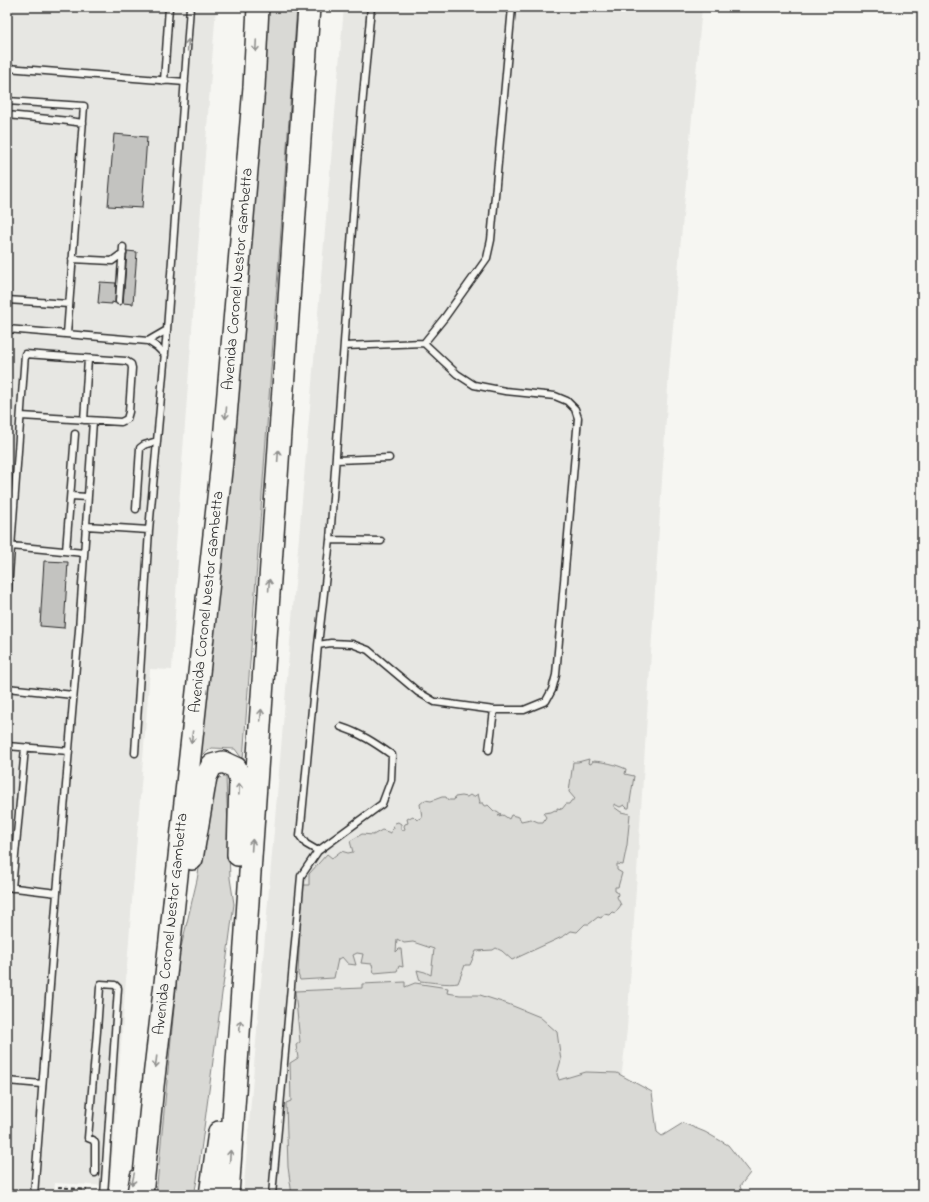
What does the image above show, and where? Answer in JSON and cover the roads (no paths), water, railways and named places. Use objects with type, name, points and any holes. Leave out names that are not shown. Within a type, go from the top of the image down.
[{"type":"highway","name":"Avenida Coronel Nestor Gambetta","points":[[142,1195],[223,452],[254,87],[258,7]]},
{"type":"highway","points":[[228,1195],[283,377],[310,7]]},
{"type":"highway","points":[[170,940],[183,911],[206,777],[212,765],[223,762],[236,768],[240,780],[237,911],[245,953]]},
{"type":"highway","points":[[210,1195],[221,1119],[236,1078]]},
{"type":"lane","points":[[164,81],[169,7]]},
{"type":"lane","points":[[135,753],[149,530],[167,330],[190,7]]},
{"type":"lane","points":[[318,851],[306,844],[300,836],[318,645],[330,540],[356,173],[371,7]]},
{"type":"lane","points":[[424,343],[445,317],[486,258],[492,233],[512,7]]},
{"type":"lane","points":[[7,68],[185,82]]},
{"type":"lane","points":[[7,101],[84,106],[66,334]]},
{"type":"lane","points":[[7,115],[69,121],[83,124]]},
{"type":"lane","points":[[112,261],[123,250],[119,302]]},
{"type":"lane","points":[[72,260],[112,261],[122,271]]},
{"type":"lane","points":[[7,300],[69,304]]},
{"type":"lane","points":[[7,329],[148,341],[165,355]]},
{"type":"lane","points":[[148,341],[167,330]]},
{"type":"lane","points":[[318,645],[331,643],[352,644],[368,650],[418,692],[435,702],[494,710],[524,710],[546,700],[552,690],[556,675],[578,418],[575,409],[567,401],[555,396],[474,386],[457,374],[424,343],[344,346]]},
{"type":"lane","points":[[7,603],[25,354],[126,361],[132,368],[129,412],[127,419],[121,422],[21,416]]},
{"type":"lane","points":[[84,420],[88,359]]},
{"type":"lane","points":[[34,1195],[74,694],[93,421]]},
{"type":"lane","points":[[66,551],[76,434]]},
{"type":"lane","points":[[136,509],[140,448],[144,445],[157,441]]},
{"type":"lane","points":[[336,460],[389,458]]},
{"type":"lane","points":[[71,496],[87,497]]},
{"type":"lane","points":[[86,526],[149,530]]},
{"type":"lane","points":[[330,540],[381,541]]},
{"type":"lane","points":[[11,546],[84,552]]},
{"type":"lane","points":[[7,688],[74,694]]},
{"type":"lane","points":[[489,750],[494,710]]},
{"type":"lane","points":[[272,1195],[301,876],[318,851],[382,804],[391,780],[392,755],[373,741],[341,727]]},
{"type":"lane","points":[[7,746],[69,751]]},
{"type":"lane","points":[[25,748],[10,888],[57,893]]},
{"type":"lane","points":[[95,1173],[95,1143],[93,1140],[88,1138],[101,984],[114,985],[118,988],[104,1195]]},
{"type":"lane","points":[[7,1081],[42,1084]]},
{"type":"lane","points":[[140,1148],[153,1086]]},
{"type":"lane","points":[[130,1195],[136,1164]]}]
